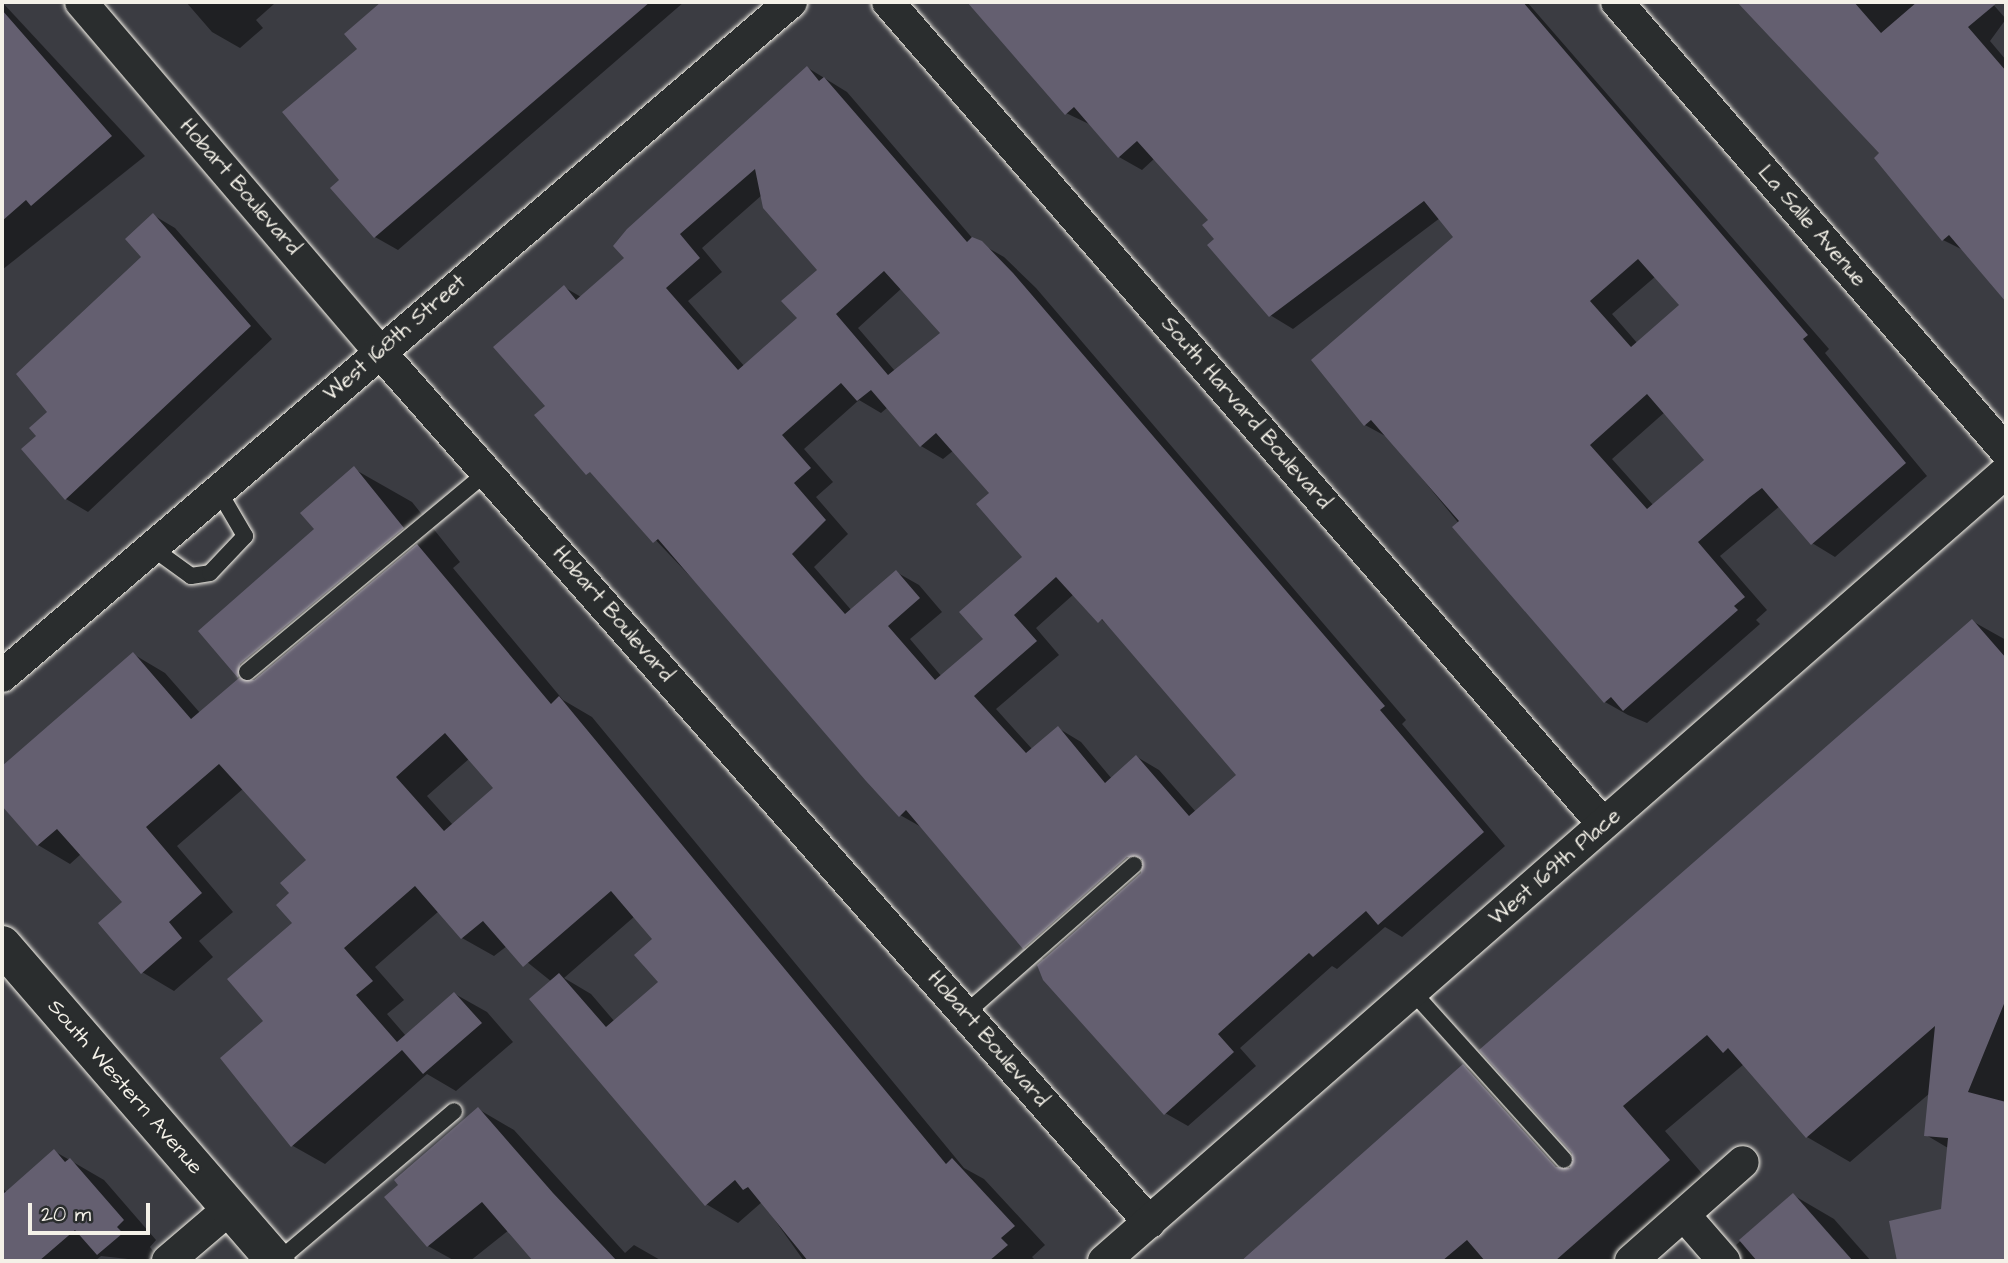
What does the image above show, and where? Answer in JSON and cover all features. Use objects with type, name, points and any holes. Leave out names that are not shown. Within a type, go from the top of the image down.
[{"type":"main road","name":"South Western Avenue","points":[[2,945],[277,1261]]},
{"type":"street","name":"Hobart Boulevard","points":[[81,2],[379,351],[1149,1222]]},
{"type":"street","name":"West 168th Street","points":[[2,676],[379,351],[791,2]]},
{"type":"street","name":"South Harvard Boulevard","points":[[888,2],[1603,824]]},
{"type":"street","name":"La Salle Avenue","points":[[1617,2],[2006,451]]},
{"type":"street","name":"West 169th Place","points":[[1104,1261],[2006,472]]},
{"type":"street","points":[[1631,1261],[1743,1162]]},
{"type":"street","points":[[168,1261],[230,1208]]},
{"type":"street","points":[[1684,1215],[1724,1261]]},
{"type":"lane","points":[[247,672],[487,472]]},
{"type":"lane","points":[[151,547],[191,576],[210,573],[245,536],[218,490]]},
{"type":"lane","points":[[965,1013],[1134,865]]},
{"type":"lane","points":[[1412,991],[1564,1160]]},
{"type":"lane","points":[[277,1261],[454,1111]]},
{"type":"building","points":[[381,2],[650,2],[374,238],[330,188],[339,180],[282,112],[357,49],[344,34]]},
{"type":"building","points":[[967,2],[1523,2],[1808,335],[1803,339],[1906,463],[1811,545],[1762,488],[1698,542],[1745,597],[1734,606],[1738,610],[1623,711],[1611,697],[1604,703],[1452,527],[1459,521],[1371,420],[1364,426],[1311,360],[1453,237],[1424,201],[1269,317],[1207,245],[1214,239],[1202,225],[1208,220],[1137,141],[1118,158],[1074,107],[1065,115]],"holes":[[[1638,259],[1679,305],[1631,347],[1590,301]],[[1647,394],[1704,460],[1647,509],[1590,445]]]},
{"type":"building","points":[[1737,2],[1854,2],[1881,33],[1917,2],[1998,2],[1968,27],[2006,71],[2006,302],[1949,235],[1942,241],[1874,158],[1879,153]]},
{"type":"building","points":[[2,10],[112,136],[31,206],[26,200],[2,221]]},
{"type":"building","points":[[807,66],[819,81],[824,77],[967,242],[972,237],[982,241],[1013,273],[1385,706],[1380,710],[1484,832],[1378,925],[1366,911],[1313,957],[1309,953],[1218,1034],[1234,1052],[1164,1115],[1043,980],[1037,965],[1141,873],[1142,859],[1127,857],[1023,949],[906,810],[899,817],[866,781],[658,539],[653,543],[590,472],[586,475],[534,415],[545,406],[493,347],[564,285],[576,300],[624,258],[613,246],[627,229]],"holes":[[[755,169],[763,208],[817,270],[781,301],[797,318],[738,370],[666,288],[700,258],[680,234]],[[884,271],[940,333],[888,375],[836,314]],[[841,383],[857,401],[871,390],[920,447],[936,433],[989,493],[976,504],[1022,557],[959,612],[983,639],[935,680],[888,626],[920,598],[896,570],[845,614],[792,554],[826,520],[794,483],[811,468],[782,435]],[[1056,577],[1098,623],[1102,619],[1236,775],[1189,816],[1136,755],[1105,783],[1058,726],[1026,753],[974,696],[1037,641],[1014,615]]]},
{"type":"building","points":[[153,213],[251,326],[65,500],[21,449],[36,436],[29,428],[47,412],[16,374],[141,257],[125,239]]},
{"type":"building","points":[[354,466],[404,528],[240,664],[238,678],[198,631],[314,529],[300,513]]},
{"type":"building","points":[[417,544],[551,704],[559,696],[946,1164],[952,1158],[1015,1226],[1001,1238],[1008,1245],[989,1261],[808,1261],[748,1187],[743,1190],[735,1180],[705,1206],[529,999],[559,973],[606,1027],[658,982],[634,955],[652,939],[611,891],[523,967],[483,921],[461,939],[415,886],[344,948],[373,981],[356,995],[397,1042],[454,992],[482,1023],[423,1074],[402,1050],[291,1147],[220,1058],[263,1021],[227,979],[292,923],[276,905],[289,893],[280,883],[306,860],[219,764],[146,827],[202,893],[169,922],[182,938],[141,974],[98,923],[122,902],[57,829],[37,846],[2,806],[2,766],[133,652],[191,719],[239,678],[254,680]],"holes":[[[445,733],[493,788],[444,831],[396,777]]]},
{"type":"building","points":[[1972,619],[2006,658],[2006,999],[1968,1092],[2006,1102],[2006,1261],[1897,1261],[1889,1221],[1941,1209],[1948,1138],[1924,1136],[1935,1026],[1806,1138],[1728,1048],[1723,1053],[1707,1035],[1623,1106],[1670,1160],[1555,1261],[1485,1261],[1467,1240],[1442,1261],[1241,1261],[1463,1064],[1556,1167],[1570,1168],[1572,1153],[1479,1050]]},
{"type":"building","points":[[478,1107],[617,1261],[533,1261],[482,1202],[427,1247],[384,1197],[398,1185],[394,1180]]},
{"type":"building","points":[[54,1149],[65,1162],[70,1158],[124,1220],[117,1227],[123,1233],[97,1255],[75,1230],[39,1261],[2,1261],[2,1195]]},
{"type":"building","points":[[1793,1193],[1853,1261],[1757,1261],[1739,1240]]}]
